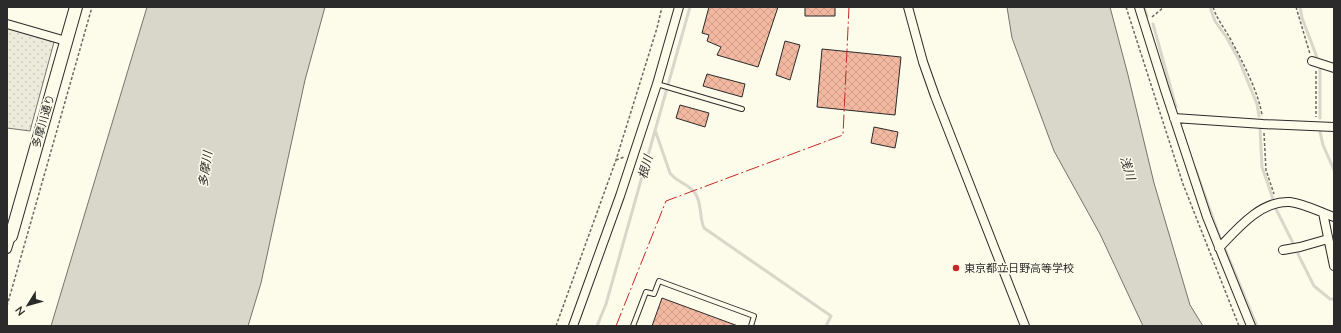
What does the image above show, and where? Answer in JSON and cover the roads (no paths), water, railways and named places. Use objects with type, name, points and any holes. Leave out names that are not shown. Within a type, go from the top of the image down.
[{"type":"street","name":"多摩川通り","points":[[11,236],[76,7]]},
{"type":"street","points":[[572,326],[660,85],[679,7]]},
{"type":"street","points":[[908,7],[923,62],[935,96],[1025,326]]},
{"type":"street","points":[[1139,7],[1207,217],[1251,326]]},
{"type":"street","points":[[7,24],[66,41]]},
{"type":"street","points":[[1312,61],[1334,68]]},
{"type":"street","points":[[1174,118],[1334,127]]},
{"type":"street","points":[[1219,248],[1238,228],[1254,215],[1283,202],[1296,203],[1334,217]]},
{"type":"street","points":[[1323,213],[1334,266]]},
{"type":"street","points":[[7,249],[11,236]]},
{"type":"street","points":[[1283,250],[1300,248],[1328,239]]},
{"type":"lane","points":[[660,85],[742,108]]},
{"type":"lane","points":[[633,326],[646,292],[654,294],[659,281],[754,316],[751,326]]},
{"type":"water","name":"多摩川","points":[[147,7],[325,7],[305,80],[261,283],[248,326],[51,326]]},
{"type":"water","name":"浅川","points":[[1007,7],[1110,7],[1154,183],[1190,305],[1203,326],[1143,326],[1100,234],[1054,151],[1012,38]]},
{"type":"waterway","name":"根川","points":[[597,326],[606,304],[690,7]]},
{"type":"waterway","points":[[1144,7],[1147,16]]},
{"type":"waterway","points":[[1210,7],[1215,21],[1227,38],[1239,60],[1257,104],[1259,116]]},
{"type":"waterway","points":[[1300,7],[1302,18],[1318,60]]},
{"type":"waterway","points":[[1153,24],[1176,107]]},
{"type":"waterway","points":[[1320,67],[1320,118]]},
{"type":"waterway","points":[[1260,129],[1262,167],[1274,202]]},
{"type":"waterway","points":[[655,130],[670,173],[695,193],[700,205],[701,219],[704,228],[831,316],[826,326]]},
{"type":"waterway","points":[[1320,132],[1323,145],[1334,170]]},
{"type":"waterway","points":[[1195,168],[1220,238]]},
{"type":"waterway","points":[[1276,209],[1294,245]]},
{"type":"waterway","points":[[1225,249],[1257,326]]},
{"type":"waterway","points":[[1298,254],[1314,286],[1330,299],[1334,299]]},
{"type":"place","name":"東京都立日野高等学校","points":[[956,268]]}]
